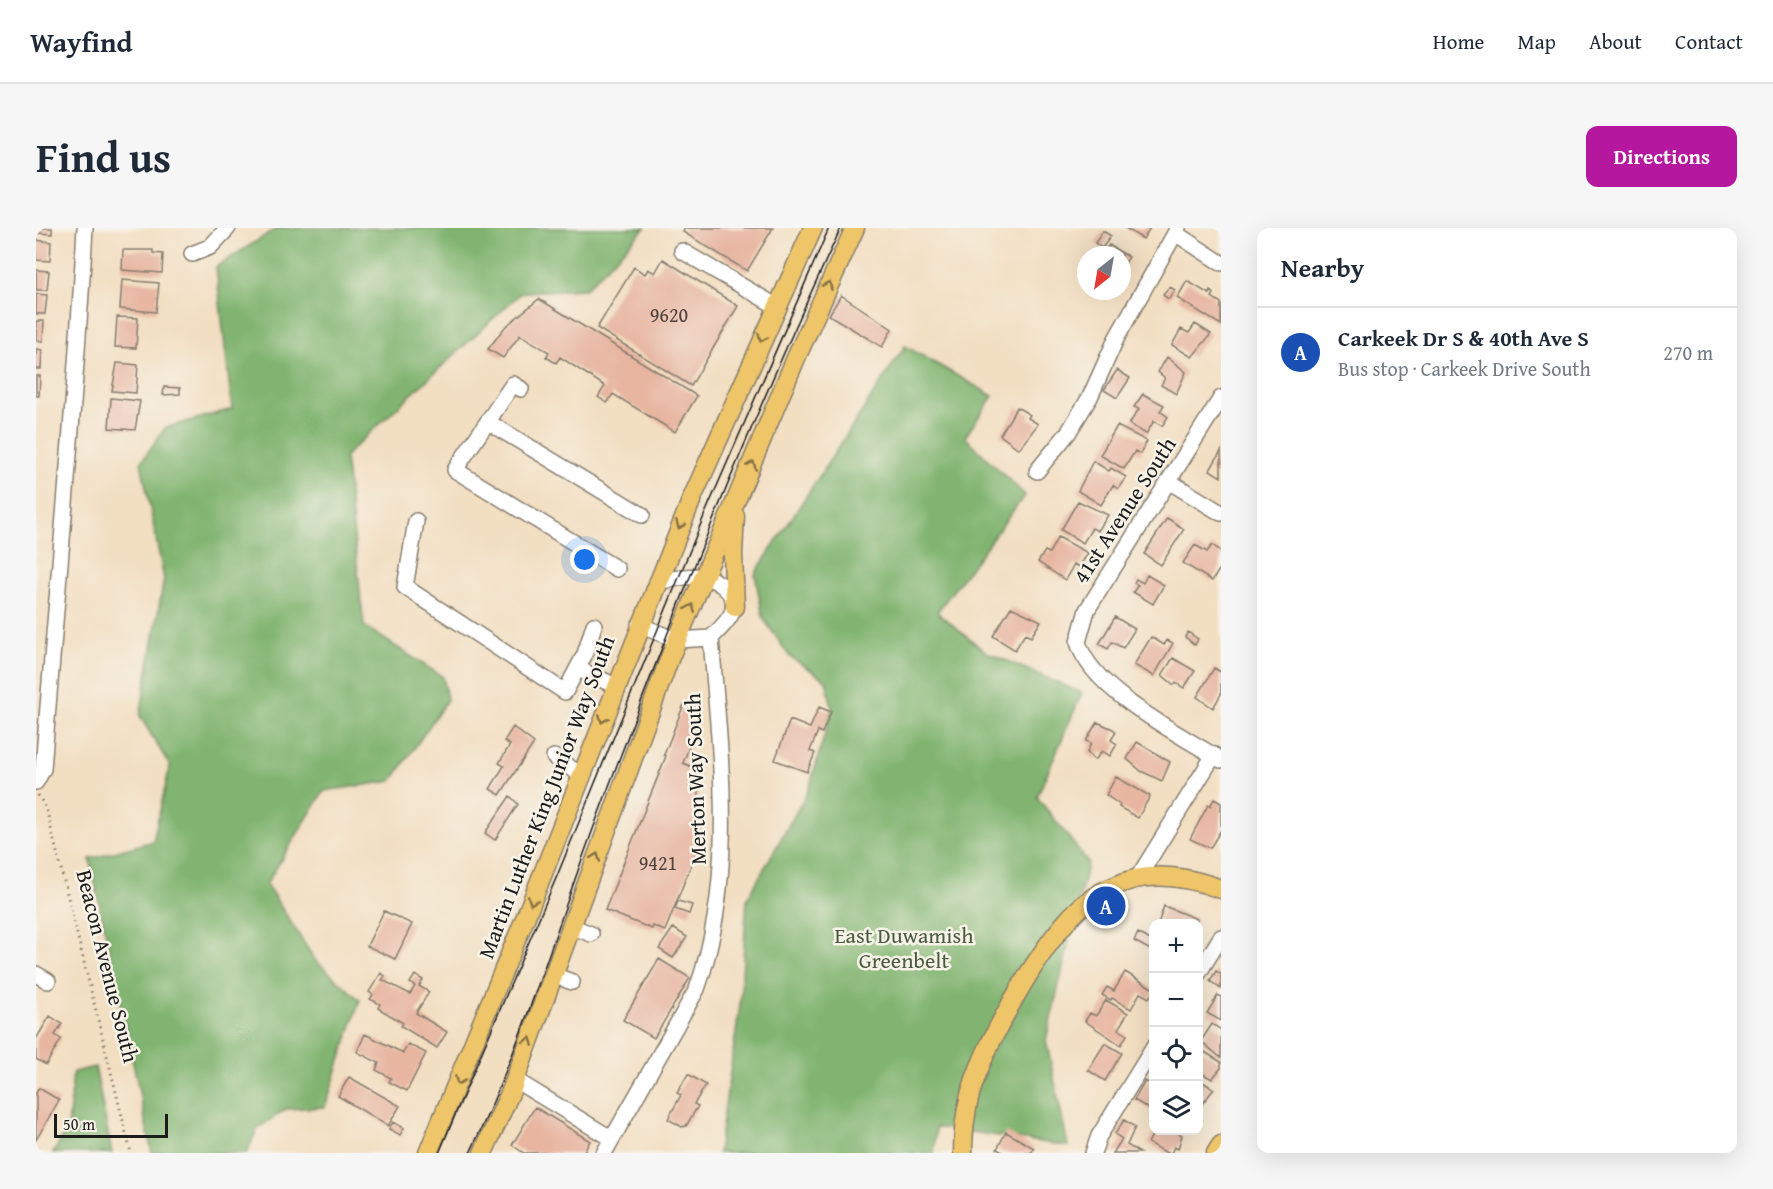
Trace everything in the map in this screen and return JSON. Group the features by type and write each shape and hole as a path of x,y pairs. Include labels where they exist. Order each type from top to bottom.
{"main road":[{"name":"Martin Luther King Junior Way South","path":"428,1153 526,916 639,625 776,306 813,228"},
{"path":"483,1153 515,1080 677,640 796,357 855,228"},
{"path":"735,607 733,554 736,502"},
{"path":"963,1153 965,1119 980,1067 994,1036 1054,938 1083,906 1115,885 1158,876 1181,878 1221,889"},
{"path":"1216,1153 1221,1145"}],"street":[{"path":"36,782 43,769 64,503 73,429 85,228"},
{"path":"192,254 210,247 228,228"},
{"path":"1037,471 1068,433 1090,397 1116,339 1176,231 1221,263"},
{"path":"682,251 776,306"},
{"path":"521,389 513,384 455,470 617,568"},
{"name":"41st Avenue South","path":"1218,758 1109,688 1080,650 1078,634 1087,610 1221,398"},
{"path":"488,422 642,515"},
{"path":"1170,482 1221,513"},
{"path":"416,520 405,587 565,692 578,669 594,625"},
{"path":"639,625 677,640 711,638 731,617 735,607 733,597 727,589 704,577 657,582"},
{"name":"Merton Way South","path":"604,1153 698,989 708,959 721,866 722,799 711,638"},
{"path":"578,669 616,686"},
{"path":"554,758 581,775"},
{"path":"1137,879 1218,758"},
{"path":"571,926 591,934"},
{"path":"1199,973 1221,937"},
{"path":"553,975 572,982"},
{"path":"1093,1153 1099,1136 1149,1055"},
{"path":"515,1080 612,1139"}],"path":[{"name":"Beacon Avenue South","path":"36,792 46,808 131,1153"}],"green space":[{"path":"277,228 645,228 585,289 522,292 345,456 364,626 443,677 447,700 392,781 324,791 266,884 315,960 360,1000 325,1107 286,1109 257,1129 247,1153 152,1153 90,859 153,841 170,766 140,716 164,579 141,462 165,428 232,409 216,267"},
{"name":"East Duwamish Greenbelt","path":"905,346 993,396 965,437 1025,495 937,612 986,652 1082,693 1037,797 1088,862 1046,1040 1068,1146 936,1127 934,1153 718,1153 740,1005 747,899 809,789 832,708 826,680 790,657 763,618 755,574"},
{"path":"95,1067 112,1153 53,1153 68,1128 73,1072"}],"building":[{"path":"36,228 52,228 52,234 36,233"},
{"path":"685,228 773,228 747,271 683,232"},
{"path":"1125,228 1150,228 1143,239"},
{"path":"1103,231 1111,236 1104,246 1095,243"},
{"path":"36,240 51,242 50,261 36,260"},
{"path":"123,250 153,250 153,253 163,254 162,273 122,270"},
{"path":"663,259 738,306 691,386 597,328 634,267 645,274 648,269 655,273"},
{"path":"36,270 49,271 47,290 36,290"},
{"path":"122,280 159,283 156,312 120,309"},
{"path":"1187,281 1209,294 1210,291 1214,294 1212,297 1221,303 1221,325 1177,298"},
{"path":"1170,287 1175,290 1169,299 1163,295"},
{"path":"36,294 47,295 45,314 36,314"},
{"path":"841,295 892,329 882,347 829,315"},
{"path":"539,299 697,396 675,432 613,394 607,403 598,397 605,386 560,357 556,363 546,357 549,352 520,335 503,358 488,349 505,327"},
{"path":"117,317 138,318 136,348 115,347"},
{"path":"36,321 44,321 43,341 36,341"},
{"path":"1195,324 1211,334 1192,357 1172,345 1181,329 1189,333"},
{"path":"36,349 42,350 41,369 36,369"},
{"path":"1167,357 1186,372 1176,394 1161,385 1165,378 1158,372"},
{"path":"117,363 138,365 136,393 112,391"},
{"path":"1117,370 1130,378 1117,398 1104,390"},
{"path":"36,376 40,376 39,396 36,396"},
{"path":"164,387 180,388 180,394 163,395"},
{"path":"1143,394 1164,405 1160,411 1168,417 1162,426 1154,421 1146,434 1129,424 1139,409 1134,407"},
{"path":"111,398 140,401 135,430 109,428"},
{"path":"1017,407 1030,415 1028,418 1038,424 1019,449 1000,435"},
{"path":"1117,426 1147,441 1140,454 1135,451 1124,469 1100,455"},
{"path":"1221,451 1221,477 1210,470"},
{"path":"1093,461 1109,471 1111,468 1126,477 1118,489 1113,485 1101,505 1078,491"},
{"path":"1078,501 1108,515 1098,531 1092,528 1083,543 1061,530"},
{"path":"1167,518 1184,529 1161,565 1144,554"},
{"path":"1058,537 1088,553 1079,567 1074,564 1065,580 1038,562 1045,551 1049,553"},
{"path":"1195,545 1207,552 1212,545 1221,551 1221,567 1212,581 1183,563"},
{"path":"1147,575 1164,585 1153,604 1133,592 1138,585 1134,583 1136,579 1143,583"},
{"path":"1011,607 1041,621 1031,637 1025,634 1015,650 993,636"},
{"path":"1115,617 1135,629 1123,648 1112,642 1108,649 1099,644"},
{"path":"1188,632 1198,639 1195,645 1185,637"},
{"path":"1151,637 1164,645 1167,640 1173,643 1154,676 1134,665"},
{"path":"1173,658 1195,671 1184,688 1176,683 1174,685 1162,675"},
{"path":"1214,668 1221,672 1221,694 1213,708 1197,697"},
{"path":"684,704 695,708 695,732 683,763 697,769 700,842 665,931 653,926 652,929 605,910 666,756 664,755"},
{"path":"819,707 831,712 822,733 818,731 810,751 815,753 807,772 775,760 790,720 810,728"},
{"path":"1097,722 1116,732 1111,740 1117,744 1110,756 1102,751 1096,759 1093,759 1087,752 1091,743 1086,741"},
{"path":"513,727 534,743 500,795 490,789 504,766 499,763 510,745 504,741"},
{"path":"1137,742 1170,762 1162,781 1141,771 1127,759"},
{"path":"1116,777 1150,796 1138,818 1119,807 1120,805 1106,795"},
{"path":"510,796 518,804 495,840 485,833"},
{"path":"1214,799 1221,803 1221,830 1210,848 1190,839 1208,805 1210,806"},
{"path":"678,901 692,905 689,914 675,909"},
{"path":"1164,906 1197,919 1160,919"},
{"path":"384,911 412,924 395,959 367,946"},
{"path":"673,928 687,937 673,958 659,949"},
{"path":"1138,933 1149,939 1149,949 1134,941"},
{"path":"659,959 690,978 654,1038 623,1020"},
{"path":"1216,971 1221,974 1221,989 1210,981"},
{"path":"1125,972 1149,986 1149,998 1140,993 1131,1009 1102,995 1107,987 1114,991"},
{"path":"381,973 385,976 382,980 410,994 415,986 410,983 415,975 423,980 419,986 429,992 416,1013 447,1032 437,1048 401,1026 403,1023 378,1008 380,1004 370,999 373,995 369,992"},
{"path":"1218,995 1221,997 1221,1021 1207,1013"},
{"path":"1106,1000 1128,1013 1118,1029 1127,1035 1121,1045 1085,1021 1090,1013 1096,1016"},
{"path":"50,1016 62,1024 55,1035 61,1039 46,1065 36,1059 36,1039"},
{"path":"1212,1024 1221,1030 1221,1058 1203,1043 1203,1038"},
{"path":"365,1034 403,1053 408,1044 426,1053 407,1091 389,1082 391,1078 376,1070 379,1063 357,1052"},
{"path":"1105,1043 1122,1053 1105,1081 1088,1070"},
{"path":"1203,1051 1221,1062 1221,1068 1212,1079 1203,1074"},
{"path":"688,1074 706,1085 694,1104 698,1106 686,1126 682,1127 668,1119 681,1095 677,1093"},
{"path":"349,1077 400,1106 388,1126 338,1096"},
{"path":"1145,1081 1149,1083 1149,1109 1134,1100"},
{"path":"1203,1082 1214,1089 1203,1103"},
{"path":"39,1088 59,1100 36,1140 36,1093"},
{"path":"535,1107 590,1141 583,1153 524,1153 512,1145"},
{"path":"1124,1120 1135,1127 1127,1145 1140,1153 1113,1153 1122,1139 1115,1134"},
{"path":"393,1122 404,1128 400,1135 389,1129"},
{"path":"1006,1132 1034,1148 1031,1153 1004,1153 997,1149"},
{"path":"1152,1135 1182,1135 1178,1149 1174,1147 1171,1153 1148,1143"}],"tram line":[{"path":"439,1153 557,876 704,516 829,228"},
{"path":"470,1153 505,1072 596,821 682,597 743,448 841,228"}],"place":[{"name":"Carkeek Dr S & 40th Ave S","path":"1106,906"}]}
